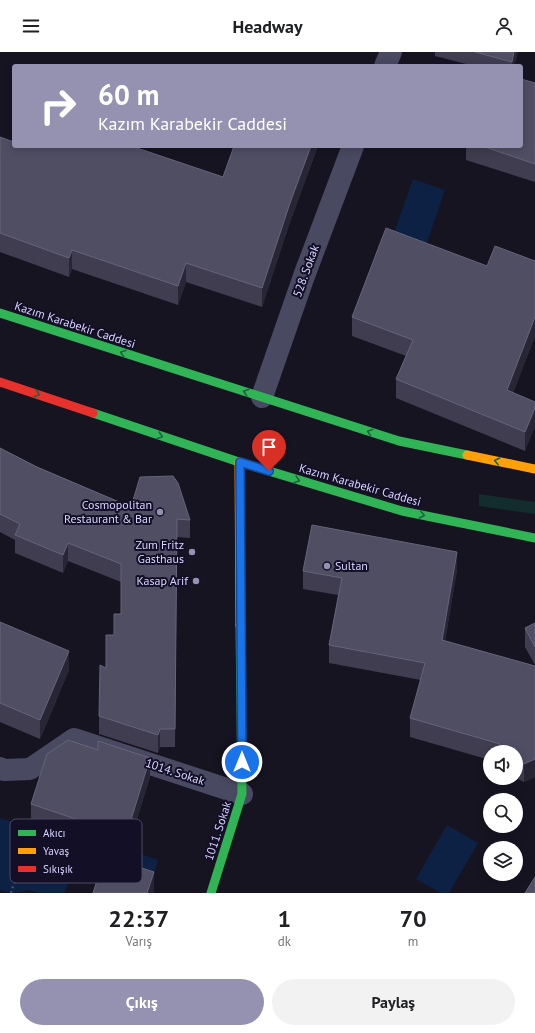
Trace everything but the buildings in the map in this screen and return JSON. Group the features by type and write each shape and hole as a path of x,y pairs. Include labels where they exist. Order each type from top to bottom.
{"main road":[{"name":"Kazım Karabekir Caddesi","path":"0,313 399,441 535,469"},
{"name":"Kazım Karabekir Caddesi","path":"0,382 240,462 402,511 535,538"},
{"name":"1011. Sokak","path":"211,893 242,794 240,462"}],"street":[{"path":"386,64 391,52"},
{"name":"528. Sokak","path":"262,397 304,276 352,148"},
{"name":"1014. Sokak","path":"0,768 4,770 30,769 74,738 242,794"}],"path":[{"path":"11,893 14,883"}],"green space":[{"path":"479,494 535,502 535,514 479,506"}],"water":[{"path":"413,179 445,190 426,245 394,233"},
{"path":"0,818 10,821 10,883 68,883 65,893 39,893 29,890 11,892 0,890"},
{"path":"447,825 478,843 449,893 441,893 416,879"},
{"path":"142,854 158,860 150,887 138,883 142,883"}],"traffic: fast":[{"path":"0,313 399,441 467,455"},
{"path":"93,413 239,462 402,511 535,538"},
{"path":"211,893 242,794 240,625"}],"traffic: slow":[{"path":"467,455 535,469"},
{"path":"239,462 240,625"}],"traffic: jam":[{"path":"0,382 93,413"}],"place":[{"name":"Cosmopolitan Restaurant & Bar","path":"160,512"},
{"name":"Zum Fritz Gasthaus","path":"192,552"},
{"name":"Sultan","path":"327,566"},
{"name":"Kasap Arif","path":"196,581"}],"route":[{"path":"242,762 240,462 269,471"}]}
